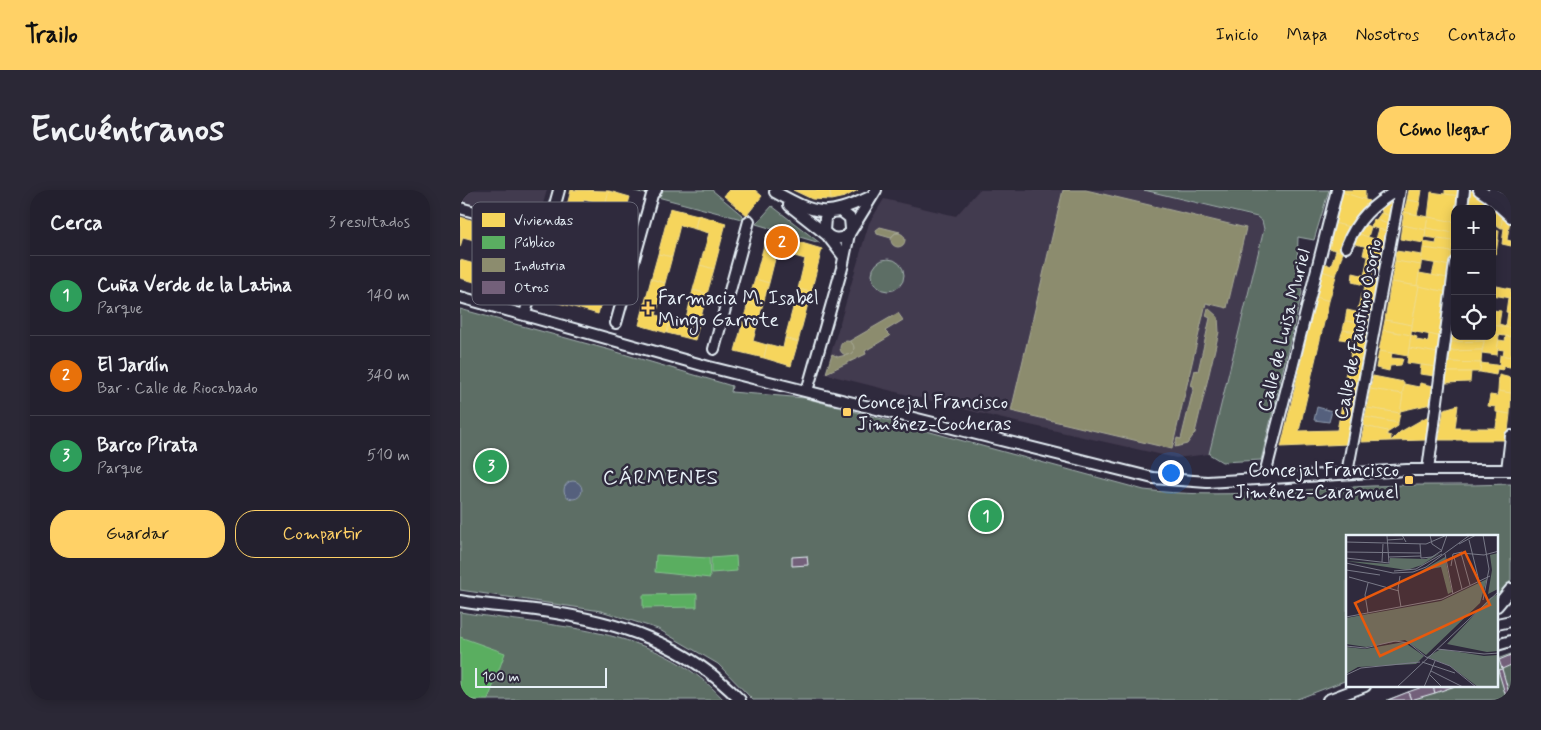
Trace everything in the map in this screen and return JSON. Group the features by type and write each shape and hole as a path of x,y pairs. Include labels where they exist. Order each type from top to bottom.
{"street":[{"path":"638,245 652,195 656,190"},
{"name":"Calle de Luisa Muriel","path":"1264,478 1337,190"},
{"path":"1346,247 1354,227 1378,202 1399,190"},
{"name":"Calle de Faustino Osorio","path":"1347,474 1399,190"},
{"path":"1462,205 1464,190"},
{"path":"1479,190 1511,217"},
{"path":"1490,190 1511,206"},
{"path":"774,191 807,210 841,211 850,218 850,232 843,262 807,391"},
{"path":"774,191 786,203 827,235 836,239 850,232 873,194"},
{"path":"843,262 827,235 823,222 828,214 873,194"},
{"path":"714,349 750,221"},
{"path":"1428,470 1451,294"},
{"path":"491,305 709,367 1153,478 1207,482 1428,470 1509,470 1511,436"},
{"path":"525,314 527,305"},
{"path":"616,323 621,305"},
{"path":"1498,605 1511,590"},
{"path":"460,601 544,611 632,630 654,639 687,658 715,677 740,700"},
{"path":"1498,624 1511,622"},
{"path":"1328,700 1361,688"}],"shaded area":[{"path":"460,190 547,190 544,202 472,203 460,200"},
{"path":"979,190 1144,190 1260,219 1264,229 1209,454 1176,458 1003,419 825,374 869,223 884,199 956,216"}],"green space":[{"path":"631,190 712,190 749,221"},
{"path":"1144,190 1329,190 1314,240 1298,237 1297,270 1302,292 1261,460 1222,462 1209,454 1264,229 1262,221 1257,217"},
{"path":"772,206 820,243 756,224"},
{"path":"888,259 900,263 904,275 900,287 888,291 876,287 872,275 876,263"},
{"path":"460,309 732,386 731,392 805,398 1144,490 1172,493 1229,494 1371,486 1511,484 1511,580 1498,597 1498,535 1346,535 1346,680 1295,700 753,700 718,664 658,629 601,611 460,590"},
{"path":"460,612 601,633 635,643 667,656 697,675 724,700 460,700"},
{"path":"1511,654 1511,700 1387,700 1420,688 1498,688 1498,659"}],"water":[{"path":"1317,407 1332,411 1329,422 1314,420"},
{"path":"573,481 579,484 582,490 579,496 573,499 567,496 564,490 567,484"}],"building: Viviendas":[{"path":"571,190 609,191 606,202 594,202 584,199 583,202 568,202"},
{"path":"729,190 755,190 762,196 747,215 724,196"},
{"path":"793,190 830,190 831,200 812,199"},
{"path":"830,190 858,190 845,197 831,200"},
{"path":"1343,190 1365,190 1365,200 1342,192"},
{"path":"1409,190 1422,190 1420,202 1407,200"},
{"path":"1445,190 1459,190 1459,196 1445,194"},
{"path":"1473,190 1487,201 1487,205 1469,204 1471,191"},
{"path":"609,191 630,197 629,202 606,202"},
{"path":"1342,192 1369,201 1349,227 1334,223"},
{"path":"1431,192 1459,196 1458,205 1451,205 1451,221 1428,217"},
{"path":"1395,195 1393,217 1382,213 1381,207"},
{"path":"1407,200 1420,202 1417,215 1404,212"},
{"path":"670,208 698,215 695,229 680,225 672,257 658,254"},
{"path":"1496,208 1503,214 1501,228 1496,225"},
{"path":"1404,212 1428,217 1426,230 1402,225"},
{"path":"1381,213 1393,217 1391,225 1376,220"},
{"path":"1503,214 1510,220 1507,240 1511,241 1511,246 1502,244 1504,228 1501,228"},
{"path":"698,215 726,223 714,269 700,265 709,233 695,229"},
{"path":"460,217 472,220 472,240 463,237 460,247"},
{"path":"1428,217 1451,221 1451,232 1426,228"},
{"path":"1373,219 1391,225 1389,232 1371,227"},
{"path":"1334,223 1349,227 1343,252 1328,248"},
{"path":"1363,224 1371,227 1368,237 1356,233"},
{"path":"1402,225 1426,230 1424,243 1400,239"},
{"path":"1426,228 1451,232 1451,241 1425,237"},
{"path":"1379,229 1389,232 1386,242 1376,239"},
{"path":"1496,231 1499,231 1498,240 1496,240"},
{"path":"1356,233 1387,243 1385,251 1351,243"},
{"path":"767,234 795,241 791,255 777,251 769,283 755,279"},
{"path":"1437,239 1451,241 1451,252 1423,248 1424,242 1436,244"},
{"path":"795,241 822,249 811,292 798,289 805,259 791,255"},
{"path":"1365,246 1385,251 1383,261 1363,255"},
{"path":"1423,248 1451,252 1450,266 1421,261"},
{"path":"1336,250 1343,252 1336,276 1322,271 1324,263 1331,266"},
{"path":"1396,251 1422,255 1421,265 1395,261"},
{"path":"658,254 672,257 665,283 651,279"},
{"path":"1368,257 1383,261 1379,279 1364,276"},
{"path":"460,260 472,263 472,281 460,278"},
{"path":"1395,261 1421,265 1417,286 1391,282"},
{"path":"1435,263 1450,266 1448,278 1432,276"},
{"path":"700,265 714,269 707,294 693,290"},
{"path":"1322,271 1336,276 1329,301 1316,297"},
{"path":"1353,273 1379,279 1377,288 1352,282"},
{"path":"1419,273 1448,278 1446,292 1417,286"},
{"path":"651,279 665,283 656,315 670,319 667,333 639,325"},
{"path":"755,279 769,283 762,307 748,303"},
{"path":"1391,282 1419,286 1412,325 1385,320"},
{"path":"1365,285 1377,288 1376,297 1363,295"},
{"path":"1419,286 1446,292 1441,337 1411,331"},
{"path":"1496,286 1511,289 1511,298 1496,296"},
{"path":"798,289 811,292 798,342 785,338"},
{"path":"693,290 707,294 695,340 667,333 670,319 685,323"},
{"path":"1361,294 1376,297 1373,316 1357,314"},
{"path":"1316,297 1329,301 1299,431 1337,430 1342,405 1356,408 1348,444 1281,447"},
{"path":"1508,298 1511,298 1511,313 1506,312"},
{"path":"748,303 762,307 753,341 767,345 764,358 735,351"},
{"path":"570,305 601,305 598,314"},
{"path":"1347,310 1373,316 1371,324 1345,321"},
{"path":"1496,310 1501,311 1499,324 1506,326 1508,312 1511,313 1511,328 1496,326"},
{"path":"1385,320 1412,325 1411,335 1383,330"},
{"path":"1345,321 1371,324 1370,334 1343,330"},
{"path":"1496,326 1511,328 1511,337 1496,335"},
{"path":"1343,330 1370,334 1368,343 1340,339"},
{"path":"1383,330 1411,335 1408,356 1379,351"},
{"path":"1429,334 1441,337 1438,353 1409,348 1411,335 1417,337 1416,340 1428,342"},
{"path":"1496,335 1499,335 1497,355 1482,353 1484,340 1496,340"},
{"path":"1506,336 1511,337 1511,357 1503,356 1504,350 1497,349 1499,340 1505,341"},
{"path":"785,338 798,342 791,366 764,358 767,344 783,348"},
{"path":"1451,340 1484,340 1484,341 1451,342"},
{"path":"1356,341 1368,343 1367,352 1349,349 1350,344 1355,345"},
{"path":"1484,341 1482,350 1450,351 1451,342"},
{"path":"1409,348 1438,353 1437,367 1407,363"},
{"path":"1351,349 1367,352 1365,361 1350,358"},
{"path":"1482,350 1481,363 1449,362 1450,351"},
{"path":"1379,351 1392,353 1391,358 1403,359 1401,365 1390,366 1389,371 1376,368"},
{"path":"1500,355 1511,357 1511,367 1499,366"},
{"path":"1350,358 1365,361 1361,380 1345,376"},
{"path":"1449,362 1481,363 1480,372 1447,372"},
{"path":"1481,363 1503,366 1503,370 1497,369 1496,375 1480,372"},
{"path":"1421,365 1437,367 1435,376 1420,374"},
{"path":"1447,372 1471,372 1470,382 1445,383"},
{"path":"1499,375 1511,378 1511,393 1498,391"},
{"path":"1345,376 1361,380 1356,408 1340,405"},
{"path":"1373,376 1404,382 1403,394 1370,389"},
{"path":"1420,383 1434,386 1431,404 1400,411 1404,384 1419,387"},
{"path":"1370,389 1403,394 1400,413 1367,408"},
{"path":"1498,391 1511,393 1510,414 1496,412 1496,407 1488,406 1490,395 1497,396"},
{"path":"1458,405 1455,428 1496,428 1498,412 1510,414 1507,440 1439,440 1444,409"},
{"path":"1367,408 1400,413 1398,423 1365,417"},
{"path":"1430,415 1426,440 1391,441 1400,432"},
{"path":"1365,417 1398,423 1398,426 1387,433 1387,431 1364,426"},
{"path":"1364,426 1387,431 1387,435 1391,436 1391,441 1361,442"}],"building: Público":[{"path":"656,555 709,558 710,578 655,572"},
{"path":"736,556 737,571 711,573 711,558"},
{"path":"697,594 697,607 643,608 643,595"},
{"path":"460,637 505,653 488,700 460,700"}],"building: Industria":[{"path":"1063,190 1086,190 1246,228 1227,308 1206,303 1172,449 1011,411"},
{"path":"880,227 900,232 895,233 891,238 877,234 876,230"},
{"path":"895,233 901,233 905,240 901,247 895,247 891,243 891,237"},
{"path":"1208,308 1218,317 1219,332 1195,433 1187,444 1175,447 1177,438 1181,439 1194,386 1191,386 1195,370 1198,371 1210,318 1206,316"},
{"path":"898,313 903,320 885,331 890,336 865,351 866,354 826,373 832,354 838,357 850,354 853,346 848,342"},
{"path":"847,341 852,343 854,348 852,353 847,355 842,353 840,348 842,343"}],"building: Otros":[{"path":"807,556 808,565 792,566 792,557"},
{"path":"1511,655 1511,665 1502,669 1499,660"},
{"path":"1502,669 1511,700 1507,700 1498,670"},
{"path":"1419,688 1434,688 1435,693 1411,700 1408,692"},
{"path":"1434,688 1449,688 1435,693"},
{"path":"1408,692 1411,700 1388,700"}],"place":[{"name":"El Jardín","path":"782,242"},
{"name":"Farmacia M. Isabel Mingo Garrote","path":"648,308"},
{"name":"Concejal Francisco Jiménez-Cocheras","path":"847,412"},
{"name":"Barco Pirata","path":"491,466"},
{"name":"Concejal Francisco Jiménez-Caramuel","path":"1409,480"},
{"name":"Cuña Verde de la Latina","path":"986,516"}],"district":[{"name":"CÁRMENES","path":"661,477"}]}
